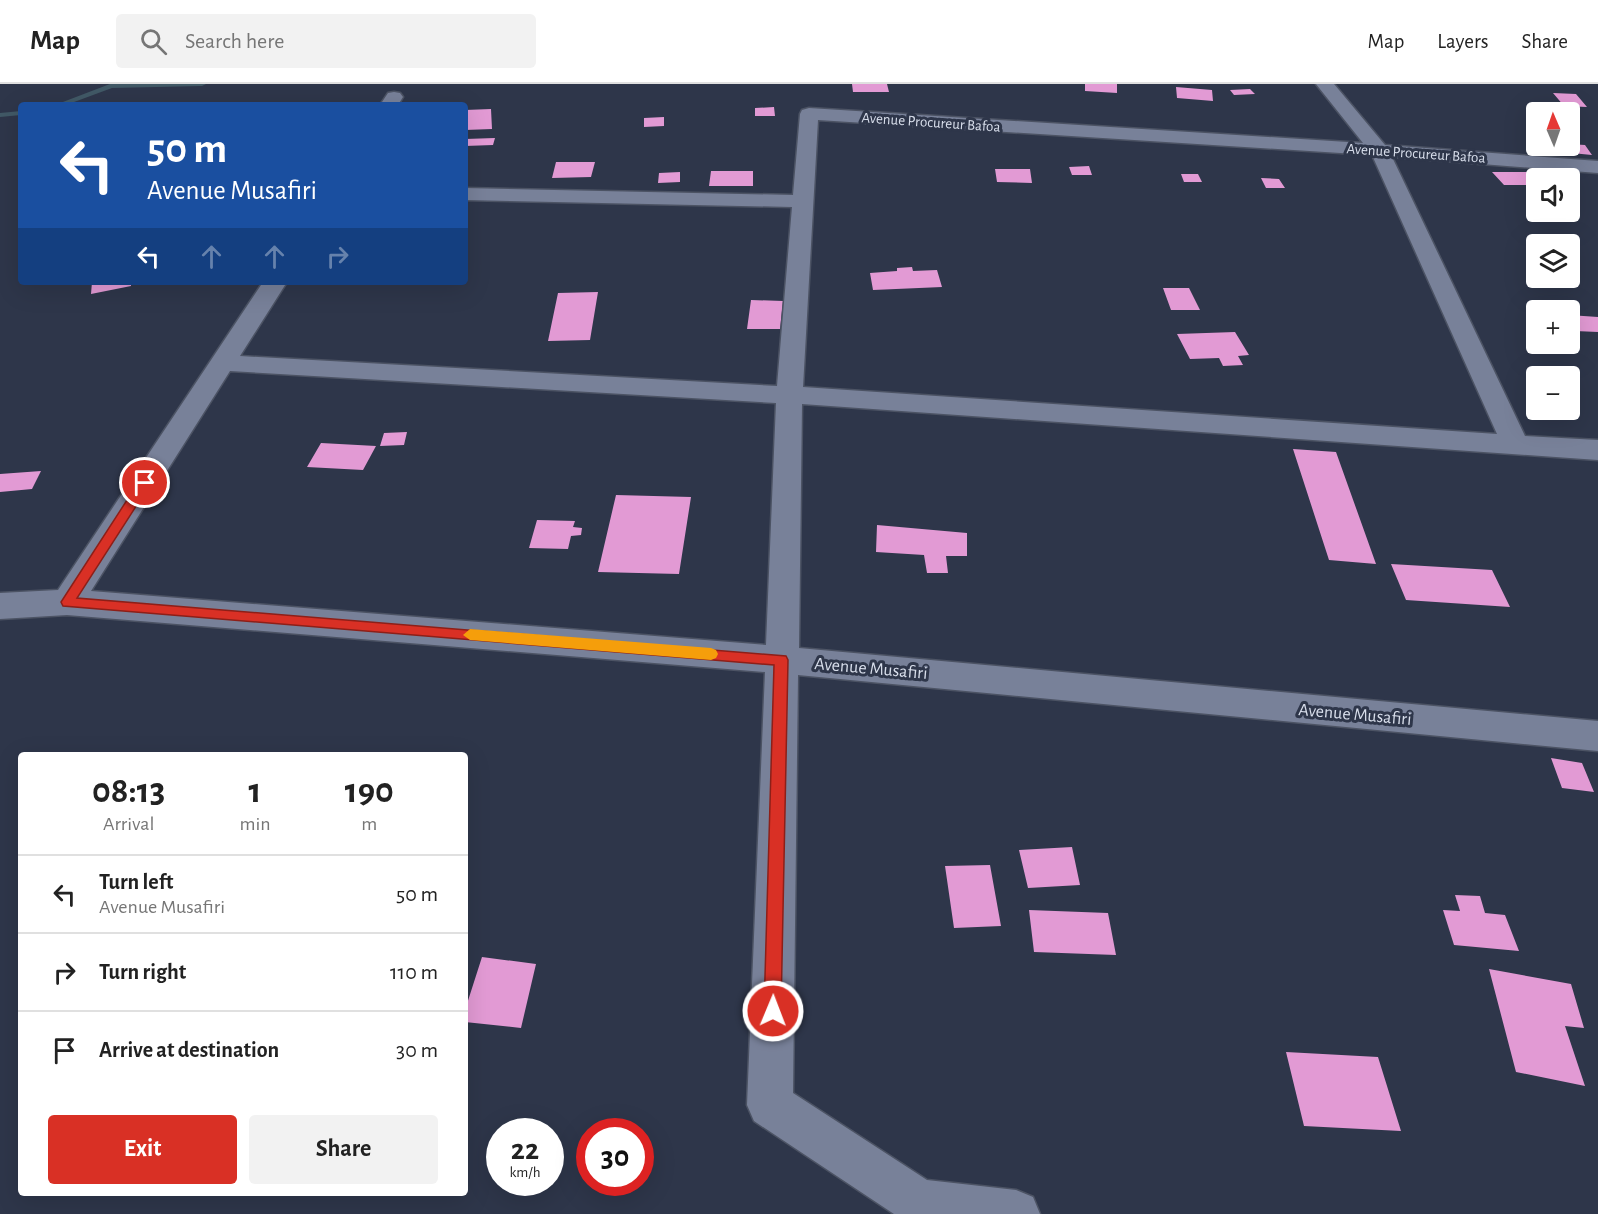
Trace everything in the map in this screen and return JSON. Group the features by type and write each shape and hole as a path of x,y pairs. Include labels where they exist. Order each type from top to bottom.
{"street":[{"path":"1325,84 1378,150 1516,445"},
{"name":"Avenue Procureur Bafoa","path":"919,1208 770,1105 789,395 801,201 809,114 1378,150 1598,167"},
{"path":"468,194 801,201"},
{"path":"67,602 273,285"},
{"path":"222,363 789,395 1598,450"},
{"name":"Avenue Musafiri","path":"0,606 67,602 781,660 1598,736"},
{"path":"919,1208 1016,1214"}],"building":[{"path":"852,84 887,84 889,92 853,92"},
{"path":"1085,84 1117,84 1117,93 1085,91"},
{"path":"1176,87 1212,90 1213,101 1177,98"},
{"path":"1250,89 1255,94 1234,95 1230,90"},
{"path":"1553,93 1576,94 1587,107 1580,107 1580,102 1561,102"},
{"path":"774,107 775,116 755,116 755,108"},
{"path":"491,109 492,129 468,130 468,110"},
{"path":"664,117 664,126 644,127 644,118"},
{"path":"495,138 493,145 468,146 468,139"},
{"path":"1580,145 1585,145 1592,155 1580,154"},
{"path":"556,162 595,162 591,177 552,178"},
{"path":"1089,166 1092,175 1072,175 1069,167"},
{"path":"995,169 1030,169 1032,183 997,182"},
{"path":"711,171 753,171 753,186 709,186"},
{"path":"680,172 680,182 658,183 659,173"},
{"path":"1492,172 1526,172 1526,185 1504,185"},
{"path":"1181,174 1198,174 1202,182 1184,182"},
{"path":"1261,178 1279,179 1285,188 1266,188"},
{"path":"912,267 913,271 937,270 942,287 873,290 870,273 897,271 897,268"},
{"path":"92,285 131,285 131,286 91,294"},
{"path":"1163,288 1189,288 1200,310 1171,310"},
{"path":"598,292 590,340 548,341 558,293"},
{"path":"751,300 783,301 780,329 747,329"},
{"path":"1580,316 1598,317 1598,332 1580,331"},
{"path":"1235,332 1249,355 1238,356 1243,365 1223,366 1219,358 1190,359 1177,334"},
{"path":"407,432 404,445 380,446 384,433"},
{"path":"321,443 376,446 363,470 307,467"},
{"path":"1293,449 1336,452 1376,564 1329,560"},
{"path":"41,471 32,489 0,492 0,474"},
{"path":"616,495 691,497 679,574 598,572"},
{"path":"537,520 575,521 573,527 582,528 581,535 571,536 568,549 529,548"},
{"path":"877,525 967,533 967,556 946,556 948,573 927,573 924,555 876,552"},
{"path":"1391,564 1492,570 1510,607 1406,600"},
{"path":"1551,758 1582,763 1594,792 1562,788"},
{"path":"1072,847 1080,885 1028,888 1019,850"},
{"path":"990,865 1001,926 954,928 945,866"},
{"path":"1455,895 1480,896 1485,913 1505,915 1519,951 1454,945 1443,910 1460,911"},
{"path":"1029,910 1108,913 1116,955 1034,952"},
{"path":"482,957 536,964 521,1028 468,1022 468,1001"},
{"path":"1489,969 1571,984 1584,1028 1565,1026 1585,1086 1516,1072"},
{"path":"1286,1052 1378,1057 1401,1131 1304,1126"}],"waterway":[{"path":"67,102 111,86 202,84"},
{"path":"0,115 18,113"}],"slow traffic":[{"path":"470,635 711,654"}],"route":[{"path":"145,483 67,602 781,660 773,1011"}]}
